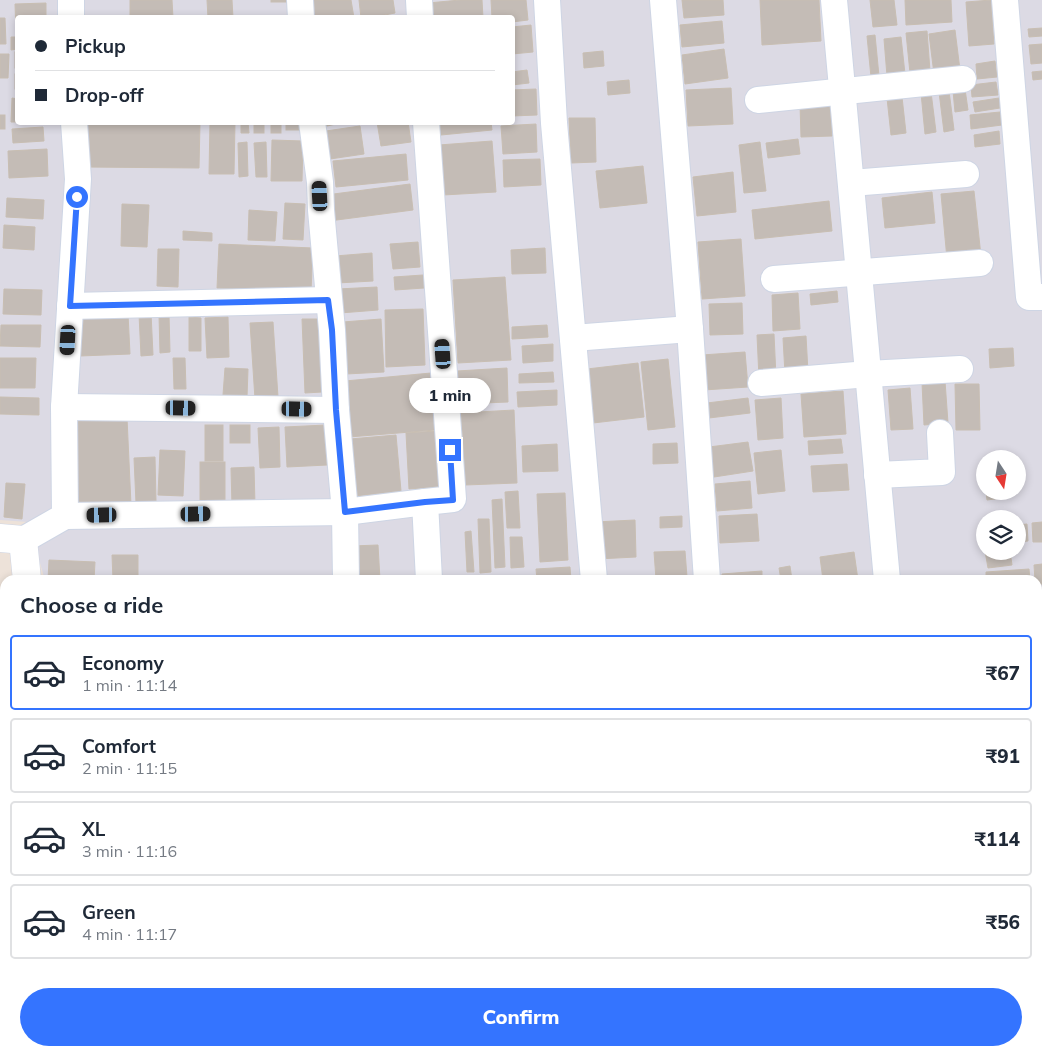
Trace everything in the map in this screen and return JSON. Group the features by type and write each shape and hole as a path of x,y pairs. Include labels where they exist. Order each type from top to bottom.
{"street":[{"path":"71,0 71,15"},
{"path":"300,0 301,15"},
{"path":"418,0 420,15"},
{"path":"547,0 554,123 594,575"},
{"path":"663,0 690,329 707,575"},
{"path":"834,0 887,575"},
{"path":"1005,0 1029,297 1042,297"},
{"path":"758,100 963,79"},
{"path":"65,516 64,407 78,179 74,125"},
{"path":"312,125 320,182 328,300 332,330 336,410 345,512 346,575"},
{"path":"25,575 12,539 65,516 345,512 453,500 426,125"},
{"path":"851,183 966,174"},
{"path":"774,280 980,263"},
{"path":"70,306 328,300"},
{"path":"573,338 690,329"},
{"path":"761,383 960,369"},
{"path":"64,407 336,410"},
{"path":"877,474 942,472 940,433"},
{"path":"425,502 429,575"}],"shaded area":[{"path":"0,0 1042,0 1042,575 44,575 28,522 0,520"}],"building":[{"path":"130,0 172,0 173,15 130,15"},
{"path":"207,0 232,0 233,15 208,15"},
{"path":"271,0 287,0 287,2 271,2"},
{"path":"312,0 351,0 354,15 314,15"},
{"path":"359,0 393,0 395,13 361,15"},
{"path":"482,0 483,15 430,15 428,3"},
{"path":"491,0 526,0 528,20 515,22 515,15 492,15"},
{"path":"682,0 723,0 724,15 684,18"},
{"path":"760,0 819,0 821,41 762,45"},
{"path":"870,0 894,0 897,25 873,27"},
{"path":"905,0 951,0 952,22 906,25"},
{"path":"991,0 994,44 969,46 966,2"},
{"path":"46,3 46,15 15,15 15,4"},
{"path":"0,18 5,18 6,44 0,44"},
{"path":"722,21 724,43 682,47 680,25"},
{"path":"531,25 533,52 515,54 515,27"},
{"path":"1042,28 1042,36 1029,37 1028,29"},
{"path":"955,30 960,70 934,74 929,34"},
{"path":"927,31 930,71 910,73 906,33"},
{"path":"875,35 879,76 871,77 867,36"},
{"path":"11,37 15,37 15,49 11,50"},
{"path":"901,37 905,74 887,76 884,39"},
{"path":"1042,44 1042,63 1031,64 1029,45"},
{"path":"724,49 728,78 685,84 682,55"},
{"path":"603,51 604,66 584,68 583,53"},
{"path":"0,54 9,54 8,78 0,78"},
{"path":"995,61 997,77 977,79 976,64"},
{"path":"527,70 529,83 515,85 515,72"},
{"path":"1042,71 1042,79 1033,80 1032,72"},
{"path":"629,80 630,93 608,95 607,82"},
{"path":"996,82 998,95 972,97 971,85"},
{"path":"731,88 733,124 688,126 686,90"},
{"path":"536,89 537,115 515,116 515,90"},
{"path":"965,89 968,110 955,112 953,91"},
{"path":"949,91 954,130 944,132 939,92"},
{"path":"931,92 936,132 925,134 921,93"},
{"path":"902,97 906,133 891,135 887,98"},
{"path":"12,98 15,98 15,122 11,122"},
{"path":"999,98 1000,108 975,112 973,102"},
{"path":"830,103 832,136 801,137 800,104"},
{"path":"1000,112 1002,125 971,129 970,115"},
{"path":"0,115 5,115 5,129 0,129"},
{"path":"569,118 595,118 596,162 571,163"},
{"path":"536,124 537,152 503,154 501,126"},
{"path":"87,125 200,125 199,168 86,167"},
{"path":"210,125 235,125 234,174 209,174"},
{"path":"241,125 248,125 249,133 241,133"},
{"path":"254,125 264,125 264,133 254,133"},
{"path":"271,125 281,125 281,133 271,133"},
{"path":"286,125 299,125 299,130 286,130"},
{"path":"378,125 408,125 411,142 381,146"},
{"path":"440,125 491,125 492,130 441,135"},
{"path":"360,126 364,154 330,159 326,131"},
{"path":"43,127 44,141 13,143 12,129"},
{"path":"999,131 1000,144 975,147 974,135"},
{"path":"798,139 800,154 768,158 766,143"},
{"path":"272,140 303,141 302,181 271,181"},
{"path":"492,141 496,192 443,195 439,145"},
{"path":"247,142 248,176 239,177 238,143"},
{"path":"266,142 267,177 256,177 254,143"},
{"path":"760,142 766,191 744,193 739,145"},
{"path":"47,149 48,176 9,178 8,151"},
{"path":"406,154 408,180 336,187 333,161"},
{"path":"540,159 541,185 504,187 503,160"},
{"path":"643,166 647,203 600,208 596,171"},
{"path":"733,172 736,212 697,216 693,177"},
{"path":"410,184 413,210 329,221 326,195"},
{"path":"974,191 981,256 947,259 941,194"},
{"path":"932,192 935,223 885,228 882,198"},
{"path":"7,198 44,200 43,219 6,217"},
{"path":"829,201 832,231 755,239 752,210"},
{"path":"285,203 305,204 303,240 283,239"},
{"path":"122,204 149,205 147,247 121,246"},
{"path":"249,210 277,212 275,241 248,240"},
{"path":"4,225 35,227 34,250 3,248"},
{"path":"183,231 212,233 212,241 183,240"},
{"path":"741,239 745,296 702,299 698,242"},
{"path":"418,242 420,267 393,269 390,244"},
{"path":"219,244 313,248 311,291 217,288"},
{"path":"545,248 546,273 512,274 511,250"},
{"path":"158,249 179,249 178,287 157,286"},
{"path":"372,253 373,281 337,283 335,256"},
{"path":"423,275 424,288 395,290 394,277"},
{"path":"505,277 511,360 458,363 453,280"},
{"path":"377,287 378,310 340,313 338,289"},
{"path":"4,289 42,290 41,315 3,314"},
{"path":"837,291 838,302 811,305 810,294"},
{"path":"798,293 800,329 773,331 772,295"},
{"path":"742,303 743,334 710,335 709,304"},
{"path":"423,309 425,365 386,367 385,310"},
{"path":"151,313 153,355 141,356 139,314"},
{"path":"128,314 130,354 80,356 78,316"},
{"path":"159,315 169,315 170,352 160,353"},
{"path":"189,317 201,318 201,351 189,351"},
{"path":"228,317 229,357 207,358 205,318"},
{"path":"302,319 319,319 322,392 305,393"},
{"path":"381,319 384,372 346,374 343,322"},
{"path":"273,322 278,397 255,399 250,323"},
{"path":"1,325 41,325 40,347 0,346"},
{"path":"547,325 548,337 512,339 512,327"},
{"path":"774,334 776,377 759,378 757,335"},
{"path":"806,336 808,372 785,374 783,338"},
{"path":"553,344 553,361 523,363 522,346"},
{"path":"1013,348 1014,366 990,368 989,349"},
{"path":"745,352 748,387 704,390 702,355"},
{"path":"0,358 36,358 35,388 0,388"},
{"path":"173,358 185,358 186,389 174,389"},
{"path":"668,359 675,427 648,430 641,362"},
{"path":"638,363 644,417 593,423 587,369"},
{"path":"225,368 248,369 247,397 223,395"},
{"path":"507,368 508,402 458,404 457,371"},
{"path":"553,372 554,382 519,383 519,374"},
{"path":"431,373 435,430 349,437 345,381"},
{"path":"945,381 948,423 924,425 922,383"},
{"path":"955,384 979,384 980,430 956,430"},
{"path":"910,388 913,429 891,430 888,390"},
{"path":"557,390 557,405 518,407 517,392"},
{"path":"843,391 846,434 804,437 801,394"},
{"path":"0,397 39,398 39,415 0,414"},
{"path":"748,398 750,413 709,418 707,403"},
{"path":"781,398 783,438 758,440 755,400"},
{"path":"514,410 517,483 465,485 461,413"},
{"path":"127,418 131,505 77,507 73,421"},
{"path":"205,425 223,425 223,461 205,461"},
{"path":"230,425 250,425 250,443 230,443"},
{"path":"326,425 327,465 287,467 285,427"},
{"path":"279,427 280,467 260,468 258,428"},
{"path":"436,431 440,487 409,489 406,433"},
{"path":"396,435 401,491 356,496 350,439"},
{"path":"841,439 843,453 809,455 808,441"},
{"path":"748,442 753,471 714,477 709,447"},
{"path":"677,443 678,463 653,464 653,444"},
{"path":"557,444 558,471 523,472 522,446"},
{"path":"160,450 185,451 183,496 158,495"},
{"path":"781,450 785,491 758,494 754,453"},
{"path":"155,457 156,502 136,503 134,458"},
{"path":"200,462 225,462 225,507 200,507"},
{"path":"847,464 849,490 813,492 811,466"},
{"path":"254,467 255,505 232,506 231,468"},
{"path":"750,481 752,508 717,511 715,484"},
{"path":"6,483 25,484 22,519 4,517"},
{"path":"518,491 520,528 507,528 505,492"},
{"path":"565,493 568,560 540,562 537,494"},
{"path":"502,499 505,567 495,568 492,500"},
{"path":"757,514 759,541 720,543 719,516"},
{"path":"682,516 682,527 660,528 660,517"},
{"path":"478,519 489,519 491,572 480,573"},
{"path":"635,520 636,557 597,559 595,522"},
{"path":"1042,522 1042,542 1033,542 1032,523"},
{"path":"1026,524 1028,541 1026,541"},
{"path":"471,531 474,572 467,572 465,532"},
{"path":"510,537 522,537 524,567 511,568"},
{"path":"378,545 380,575 354,575 352,546"},
{"path":"685,551 687,575 656,575 654,552"},
{"path":"854,552 857,575 822,575 820,557"},
{"path":"112,555 138,555 138,575 113,575"},
{"path":"49,560 95,562 94,575 48,575"},
{"path":"987,560 1011,560 1012,565 988,568"},
{"path":"1042,564 1042,575 1035,575 1034,565"},
{"path":"790,566 791,575 780,575 779,568"},
{"path":"570,567 571,575 537,575 536,569"},
{"path":"1029,569 1030,575 986,575 986,572"},
{"path":"762,571 762,575 722,574"}],"route":[{"path":"77,197 70,306 328,300 332,330 336,410 345,512 453,500 450,450"}]}
